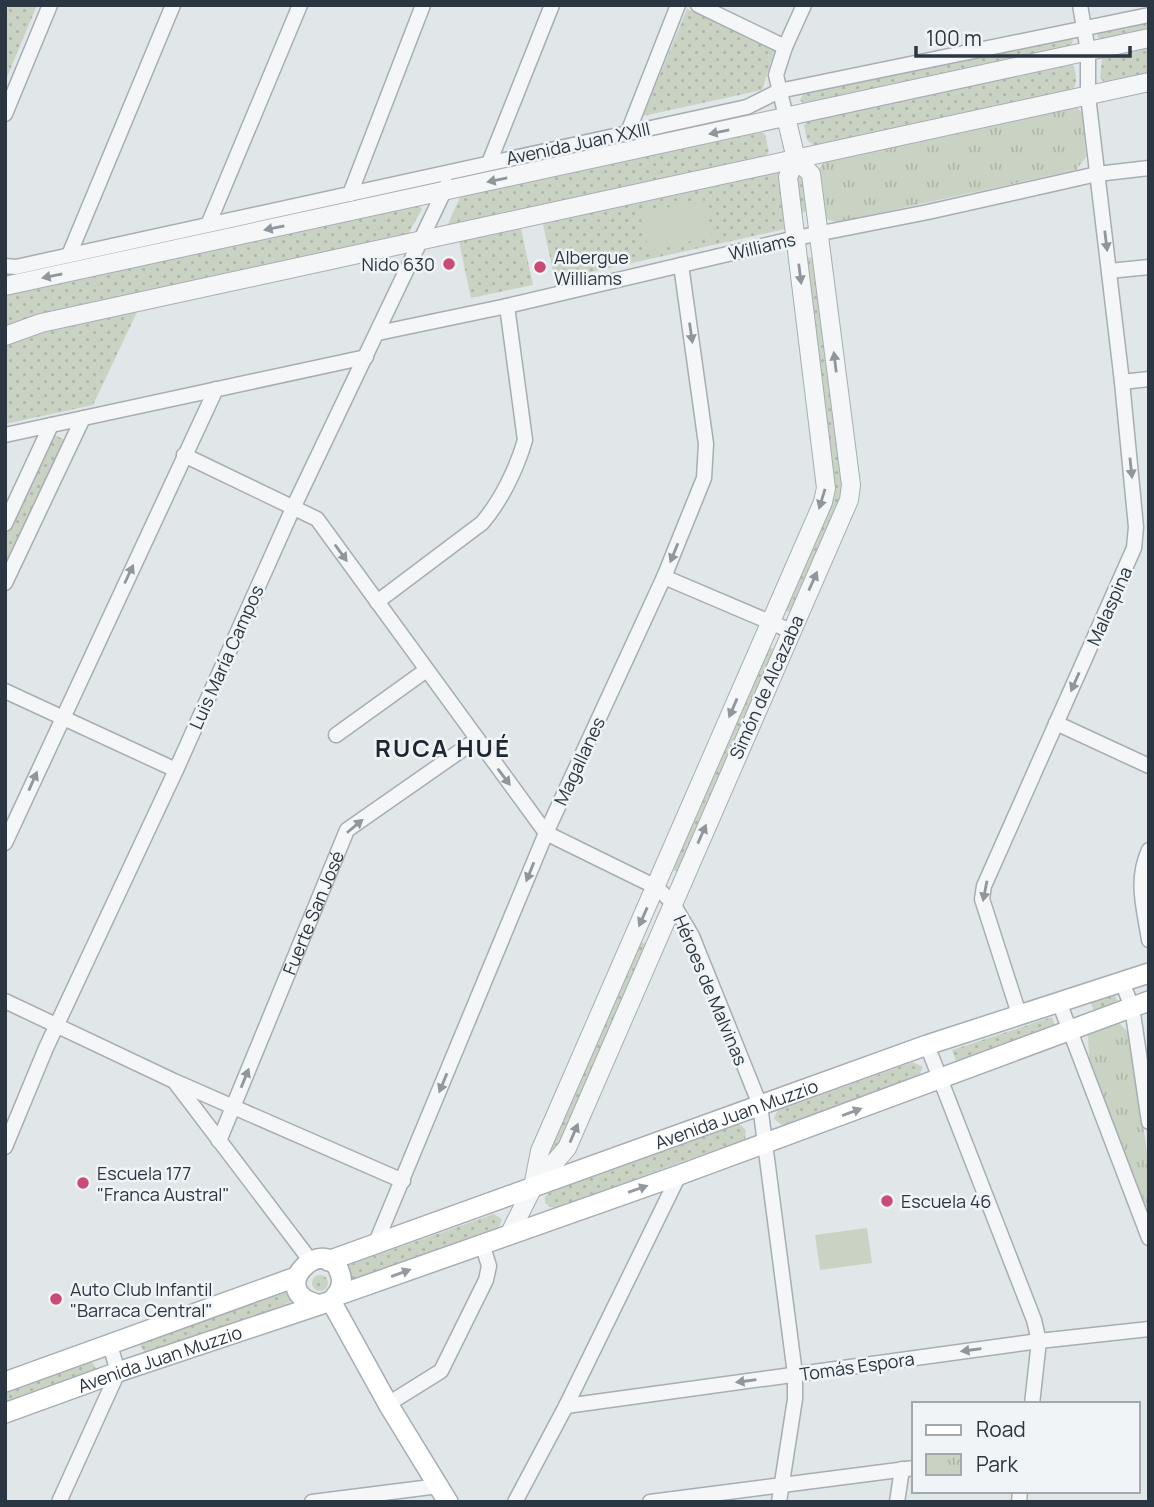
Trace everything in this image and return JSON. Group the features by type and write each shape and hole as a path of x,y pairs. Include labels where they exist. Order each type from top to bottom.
{"main road":[{"name":"Avenida Juan Muzzio","path":"319,1261 375,1245 927,1045 1149,974"},
{"name":"Avenida Juan Muzzio","path":"5,1413 766,1144 1141,1004"},
{"path":"319,1261 337,1268 340,1274 340,1289 328,1300 303,1298 296,1285 296,1277 304,1264 319,1261"},
{"name":"Avenida Juan Muzzio","path":"5,1382 296,1277"},
{"path":"328,1300 443,1494"}],"street":[{"path":"5,114 50,5"},
{"path":"69,255 173,5"},
{"path":"208,225 300,5"},
{"path":"350,194 423,5"},
{"path":"488,163 552,5"},
{"path":"628,132 678,5"},
{"path":"698,5 785,47"},
{"name":"Simón de Alcazaba","path":"510,1233 533,1187 567,1148 849,499 851,485 811,174 796,159 776,75 804,5"},
{"name":"Malaspina","path":"1019,1014 982,899 984,886 1134,548 1136,527 1110,271 1088,96 1088,51 1080,5"},
{"name":"Avenida Juan XXIII","path":"5,266 16,267 747,107 779,92 1149,15"},
{"name":"Avenida Juan XXIII","path":"5,286 1149,38"},
{"path":"5,336 41,323 1149,82"},
{"name":"Simón de Alcazaba","path":"533,1187 540,1151 823,502 826,488 788,177 796,159"},
{"name":"Williams","path":"377,333 506,306 796,238 1097,174 1149,168"},
{"name":"Luis María Campos","path":"5,1147 56,1026 176,770 294,506 422,241 452,170"},
{"name":"Magallanes","path":"375,1245 546,833 664,577 704,478 706,444 681,265"},
{"path":"1110,271 1149,267"},
{"path":"377,602 482,523 492,511 522,453 525,440 506,306"},
{"path":"5,435 366,357"},
{"path":"1122,382 1149,379"},
{"path":"5,843 216,389"},
{"path":"5,583 83,418"},
{"path":"5,524 51,425"},
{"name":"Héroes de Malvinas","path":"184,455 317,519 425,671 546,833 656,887 672,902 692,936 760,1105 766,1144 795,1399 779,1502"},
{"path":"664,577 791,631"},
{"path":"336,735 425,671"},
{"path":"5,691 176,770"},
{"path":"1056,723 1149,766"},
{"name":"Fuerte San José","path":"219,1141 347,830 476,740"},
{"path":"1149,850 1141,867 1141,887 1149,940"},
{"path":"1122,982 1141,1004 1149,1122"},
{"path":"5,1001 174,1081 402,1181"},
{"path":"1059,1002 1149,1238"},
{"path":"927,1045 1023,1289 1039,1341 1032,1402"},
{"path":"174,1081 219,1141 319,1261"},
{"path":"521,1499 679,1175"},
{"path":"388,1404 440,1371 486,1280 489,1266 482,1243"},
{"name":"Tomás Espora","path":"566,1406 1039,1341 1149,1329"},
{"path":"59,1502 118,1372 110,1345"},
{"path":"649,1502 908,1468 897,1502"},
{"path":"312,1502 443,1494"}],"green space":[{"path":"9,5 37,5 5,82 5,14"},
{"path":"687,9 775,50 762,90 643,116"},
{"path":"1149,21 1149,31 1102,42 1097,36 1100,31"},
{"path":"1071,37 1073,41 1070,48 806,106 800,100 804,93"},
{"path":"1149,45 1149,75 1110,84 1100,78 1102,57"},
{"path":"1072,64 1076,75 1075,86 1071,92 816,147 807,140 804,125 811,119"},
{"path":"1076,106 1082,113 1086,157 1076,170 838,222 828,220 825,216 818,171 824,161"},
{"path":"751,111 754,114 752,117 472,178 469,176 469,174"},
{"path":"756,130 765,134 769,152 763,159 451,227 448,224 461,195"},
{"path":"778,168 790,228 555,280 542,220"},
{"path":"803,174 809,211 801,213 795,176"},
{"path":"429,183 430,186 5,279 5,272"},
{"path":"703,199 712,236 649,251 640,214"},
{"path":"417,204 422,209 407,236 35,317 5,327 5,293"},
{"path":"520,224 533,285 471,298 458,237"},
{"path":"814,257 843,495 791,613 785,610 835,496 806,258"},
{"path":"138,310 93,405 5,424 5,345 65,326"},
{"path":"53,434 65,440 5,566 5,537"},
{"path":"769,647 775,650 678,872 672,869"},
{"path":"640,942 647,944 553,1158 547,1156"},
{"path":"1115,995 1118,1003 1094,1012 1091,1003"},
{"path":"1052,1017 1055,1025 956,1061 952,1050"},
{"path":"1118,1022 1128,1032 1131,1049 1149,1164 1149,1209 1143,1204 1089,1059 1088,1034"},
{"path":"913,1062 923,1067 918,1077 782,1125 774,1119 777,1111"},
{"path":"739,1124 746,1130 745,1139 555,1208 545,1203 545,1197 550,1192"},
{"path":"494,1214 502,1219 499,1227 347,1281 343,1267"},
{"path":"867,1228 872,1263 820,1270 815,1235"},
{"path":"320,1275 328,1283 320,1291 312,1283"},
{"path":"290,1287 296,1300 147,1355 140,1346 145,1340"},
{"path":"88,1361 93,1363 96,1369 93,1375 5,1407 5,1390"}],"place":[{"name":"Nido 630","path":"449,264"},
{"name":"Albergue Williams","path":"540,267"},
{"name":"Escuela 177 \"Franca Austral\"","path":"83,1183"},
{"name":"Escuela 46","path":"887,1201"},
{"name":"Auto Club Infantil \"Barraca Central\"","path":"56,1299"}],"district":[{"name":"RUCA HUÉ","path":"443,747"}]}
